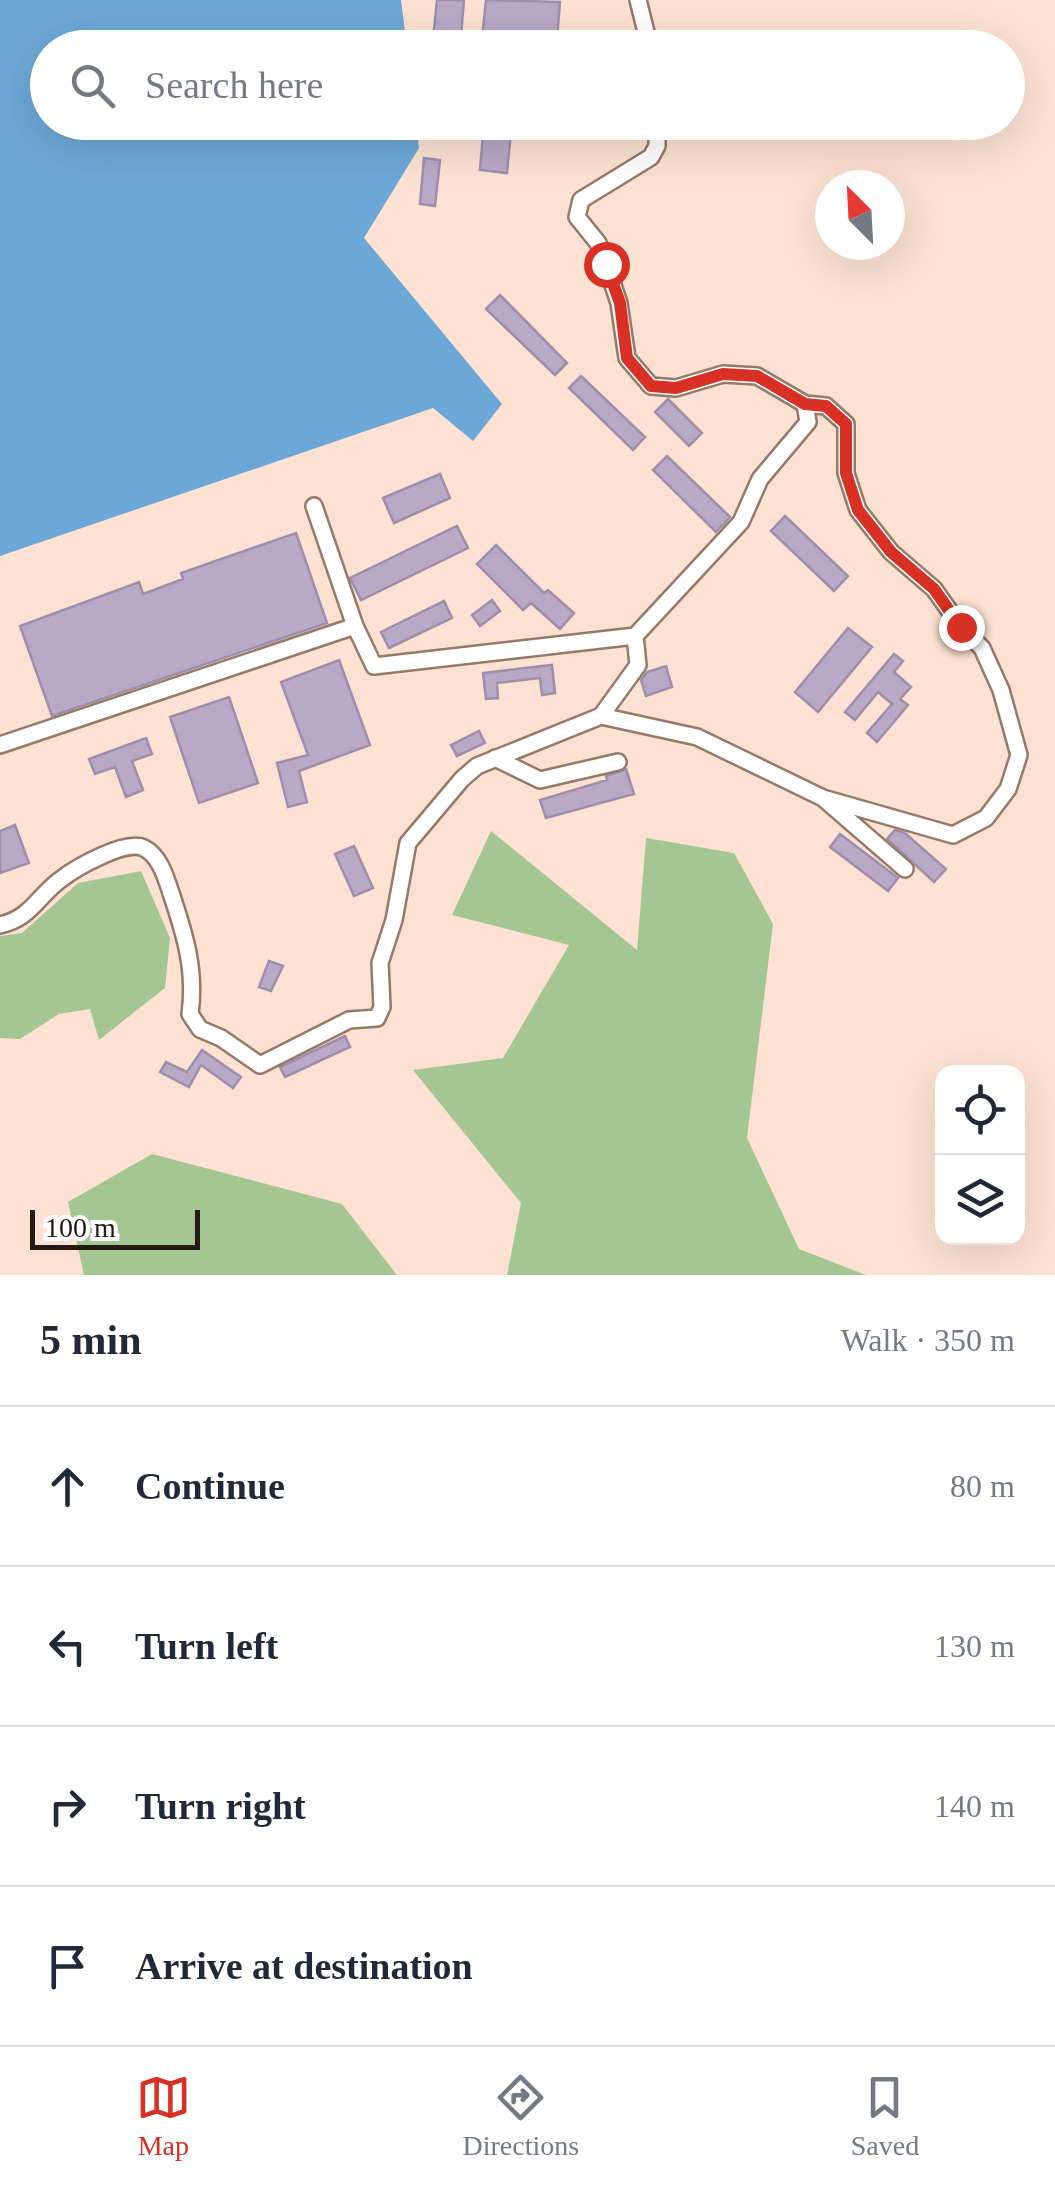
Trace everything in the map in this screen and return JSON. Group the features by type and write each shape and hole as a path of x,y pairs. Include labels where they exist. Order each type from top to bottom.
{"street":[{"path":"638,0 646,30"},
{"path":"601,716 696,737 823,798 953,835 986,818 1008,788 1019,756 1001,690 982,648 961,627 934,589 891,552 858,510 846,473 846,424 826,406 805,404 757,376 723,374 676,388 651,386 627,358 620,303 598,243 577,217 580,200 651,158 657,140"},
{"path":"314,506 355,626 374,666 635,636 741,522 760,479 808,422 805,404"},
{"path":"0,745 355,626"},
{"path":"0,925 17,921 61,878 89,862 127,847 143,847 155,856 184,929 194,986 190,1014 194,1024 257,1064 264,1064 349,1020 372,1020 380,1016 380,963 394,920 408,843 462,779 495,758 601,716 638,665 635,636"},
{"path":"495,758 540,780 618,762"},
{"path":"823,798 905,870"}],"green space":[{"path":"491,831 637,950 646,838 734,853 773,924 747,1138 799,1249 866,1275 507,1275 521,1203 413,1070 503,1058 569,945 452,915"},
{"path":"141,871 170,938 165,988 99,1040 90,1009 59,1014 20,1039 0,1038 0,936 22,933 78,883"},
{"path":"152,1154 342,1204 397,1275 84,1275 68,1202"}],"water":[{"path":"0,0 401,0 405,30 30,30 30,140 418,140 419,148 364,238 502,404 473,441 433,408 0,556"}],"building":[{"path":"437,0 464,0 462,30 434,30"},
{"path":"486,0 560,2 558,30 483,30"},
{"path":"482,140 510,140 507,173 480,170"},
{"path":"424,158 440,160 435,206 420,204"},
{"path":"500,295 567,363 555,375 486,309"},
{"path":"581,376 645,437 633,450 569,388"},
{"path":"668,399 702,433 689,446 655,412"},
{"path":"667,456 730,517 716,532 653,470"},
{"path":"440,474 450,498 394,523 383,498"},
{"path":"785,516 848,576 834,591 771,531"},
{"path":"457,526 468,548 361,600 350,578"},
{"path":"296,533 327,623 52,716 20,626 139,582 143,594 183,579 181,573"},
{"path":"496,545 544,593 548,590 574,613 560,629 531,603 523,610 477,564"},
{"path":"492,600 500,611 480,626 472,615"},
{"path":"444,601 452,618 389,648 381,632"},
{"path":"848,628 872,647 818,712 795,692"},
{"path":"894,654 903,661 894,672 911,687 900,699 908,705 877,742 867,733 892,704 878,692 855,720 845,712"},
{"path":"339,660 370,745 299,771 307,802 288,807 277,763 308,755 281,682"},
{"path":"552,665 555,693 542,695 540,678 497,683 498,698 486,699 483,673"},
{"path":"666,666 672,687 646,696 641,680 647,672"},
{"path":"229,697 258,783 199,803 170,717"},
{"path":"479,731 485,743 457,756 451,745"},
{"path":"146,738 152,754 132,761 143,790 126,797 115,767 95,774 89,759"},
{"path":"626,769 634,794 546,818 540,800 607,780 606,776"},
{"path":"15,825 29,863 0,873 0,831"},
{"path":"895,830 905,833 946,869 934,882 887,839"},
{"path":"840,834 898,878 888,891 830,847"},
{"path":"354,846 373,888 354,896 335,854"},
{"path":"269,961 283,966 271,991 259,987"},
{"path":"345,1036 350,1047 285,1077 280,1067"},
{"path":"202,1050 241,1077 233,1088 201,1065 189,1087 160,1072 166,1062 187,1072"}],"route":[{"path":"606,264 620,303 627,358 651,386 676,388 723,374 757,376 805,404 826,406 846,424 846,473 858,510 891,552 934,589 961,627"}]}
